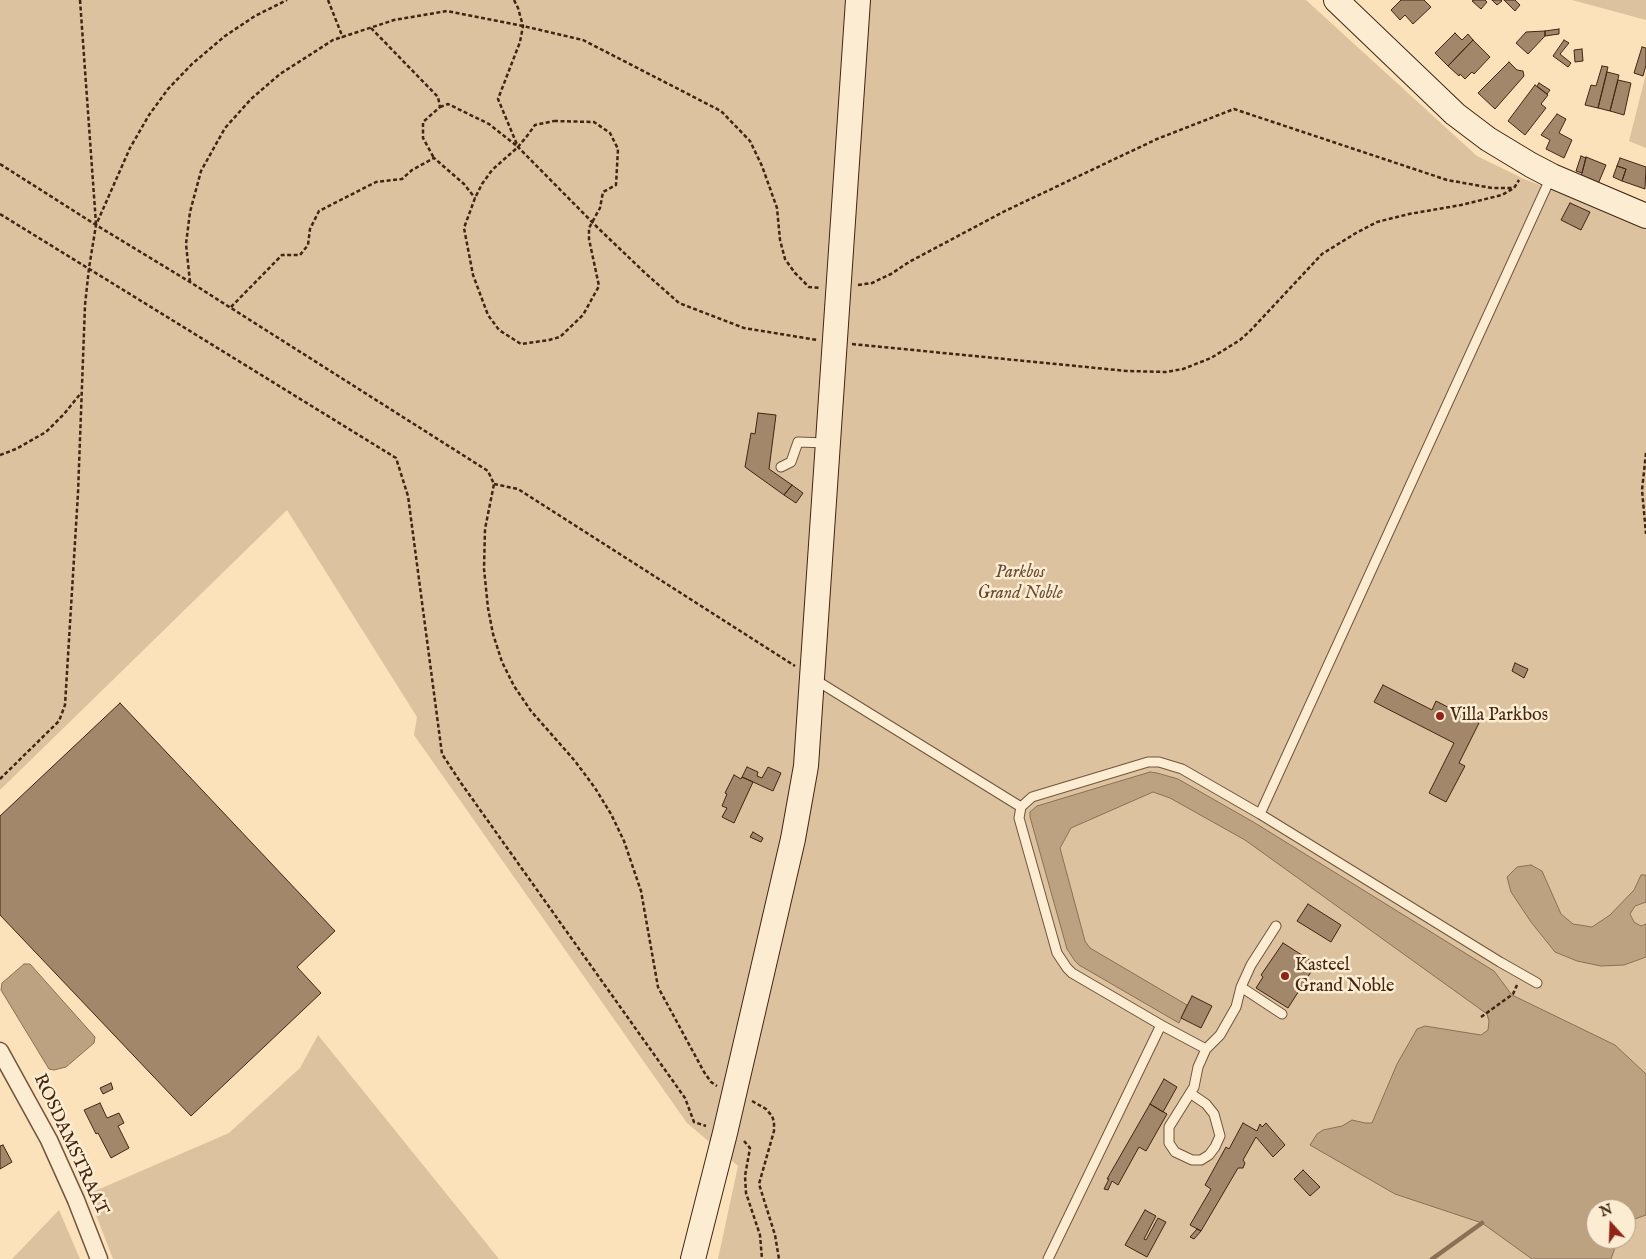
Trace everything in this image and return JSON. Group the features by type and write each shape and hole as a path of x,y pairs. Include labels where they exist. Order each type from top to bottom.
{"street":[{"path":"693,1259 793,839 806,766 858,0"},
{"path":"1336,0 1455,114 1488,139 1552,176 1646,216"},
{"name":"ROSDAMSTRAAT","path":"0,1051 49,1140 76,1200 99,1259"}],"lane":[{"path":"1260,814 1552,176"},
{"path":"781,467 791,462 798,442 828,443"},
{"path":"812,677 1021,807"},
{"path":"1206,1049 1161,1025 1066,968 1057,953 1019,818 1021,807 1032,797 1148,762 1159,762 1182,770 1260,814 1537,983"},
{"path":"1190,1093 1206,1104 1214,1114 1220,1136 1216,1147 1201,1160 1192,1160 1175,1152 1169,1143 1169,1127 1190,1093 1194,1087 1198,1067 1206,1049 1220,1035 1236,1007 1241,987 1251,966 1276,926"},
{"path":"1241,987 1282,1014"},
{"path":"1048,1259 1161,1025"}],"path":[{"path":"0,779 59,721 65,705 77,502 85,305 96,225 80,0"},
{"path":"96,225 130,148 149,115 168,89 192,64 225,36 255,16 287,0"},
{"path":"328,0 343,38"},
{"path":"514,0 523,26 520,42 498,98 518,147"},
{"path":"190,282 186,244 190,212 201,171 225,128 251,99 280,74 333,40 394,20 447,11 583,40 721,112 750,141 762,166 777,208 780,240 785,259 810,287 838,289 872,283 1014,207 1157,139 1234,109 1448,180 1492,188 1514,188"},
{"path":"371,28 438,97 440,107"},
{"path":"475,198 464,184 434,158 423,138 423,122 440,107 448,104 489,124 518,147 644,272 680,304 744,328 834,342 1127,371 1166,372 1183,369 1211,358 1240,340 1322,254 1356,233 1377,222 1502,195 1514,188 1530,165"},
{"path":"554,121 594,122 610,133 618,149 616,185 603,192 600,208 588,228 600,286 583,315 560,337 521,344 499,330 488,315 473,275 464,228 482,184 492,170 518,147 535,125 554,121"},
{"path":"231,307 282,255 300,255 308,245 310,229 319,211 376,182 402,179 412,170 434,158"},
{"path":"0,164 231,307 488,471 494,484 485,529 484,569 493,634 502,662 514,686 531,711 575,761 611,814 624,841 641,891 658,987 704,1072 711,1082 759,1104 772,1116 774,1131 759,1184 775,1235 779,1259"},
{"path":"0,214 396,458 408,496 442,754 461,784 685,1098 694,1122 741,1138 750,1148 745,1176 746,1192 760,1235 762,1259"},
{"path":"0,455 16,449 46,432 81,393"},
{"path":"1646,453 1642,490 1646,534"},
{"path":"494,484 518,489 812,677"},
{"path":"1482,1017 1513,994"}],"green space":[{"name":"Parkbos Grand Noble","path":"0,0 1306,0 1477,156 1522,178 1646,228 1646,1259 718,1259 738,1166 687,1123 414,735 417,717 287,510 0,790"},
{"path":"1572,0 1646,0 1646,20"},
{"path":"1646,74 1646,148 1629,141"},
{"path":"318,1035 499,1259 113,1259 88,1194 229,1133 300,1068"},
{"path":"59,1210 80,1259 12,1259"}],"shaded area":[{"path":"1150,772 1178,779 1255,823 1494,971 1512,995 1615,1045 1646,1074 1646,1215 1636,1218 1636,1199 1586,1199 1586,1249 1614,1249 1611,1259 1532,1259 1482,1223 1395,1194 1310,1145 1317,1134 1323,1130 1342,1126 1352,1120 1372,1123 1397,1064 1417,1029 1425,1026 1481,1035 1488,1030 1489,1021 1487,1014 1245,840 1170,798 1153,792 1071,828 1060,848 1085,941 1090,948 1187,1005 1179,1023 1079,965 1067,949 1030,817 1030,812 1037,806"},
{"path":"1531,865 1542,871 1561,914 1573,924 1592,927 1610,915 1634,890 1641,875 1646,875 1646,902 1635,906 1630,914 1634,922 1641,926 1646,924 1646,957 1624,965 1601,966 1577,961 1555,952 1531,922 1511,892 1507,877 1517,867"},
{"path":"24,964 30,964 95,1037 94,1043 66,1067 54,1070 49,1069 1,990 2,983"}],"building":[{"path":"1401,0 1424,0 1431,7 1413,24 1405,15 1400,20 1391,10"},
{"path":"1485,0 1487,2 1481,9 1472,1"},
{"path":"1492,0 1501,0 1502,1 1497,5"},
{"path":"1504,0 1515,0 1520,5 1515,11"},
{"path":"1559,29 1559,34 1545,36 1545,31"},
{"path":"1545,31 1545,36 1528,54 1516,43 1526,32"},
{"path":"1455,33 1462,40 1468,34 1473,40 1448,66 1435,53"},
{"path":"1473,40 1490,57 1474,74 1472,72 1465,79 1448,66"},
{"path":"1564,40 1569,43 1560,54 1571,63 1568,67 1553,56"},
{"path":"1642,47 1646,48 1646,65 1643,76 1634,73"},
{"path":"1582,49 1583,61 1575,62 1574,50"},
{"path":"1509,62 1517,70 1523,71 1524,76 1495,109 1478,93"},
{"path":"1602,66 1608,67 1598,108 1585,105 1591,85 1596,86"},
{"path":"1607,72 1619,75 1610,111 1598,108"},
{"path":"1618,80 1631,83 1624,115 1610,111"},
{"path":"1539,83 1550,90 1547,94 1537,86"},
{"path":"1535,85 1548,95 1541,104 1546,108 1525,135 1508,121"},
{"path":"1557,114 1566,119 1559,133 1572,140 1564,158 1546,149 1550,140 1541,135"},
{"path":"1581,156 1586,158 1582,173 1576,171"},
{"path":"1586,157 1606,165 1598,184 1581,177"},
{"path":"1620,158 1646,167 1645,189 1622,181 1626,169 1617,166"},
{"path":"1617,166 1626,169 1622,181 1613,177"},
{"path":"1570,203 1590,212 1581,230 1561,220"},
{"path":"758,413 776,415 769,469 792,485 784,495 745,467 751,433 755,434"},
{"path":"792,485 803,493 796,503 784,495"},
{"path":"1515,663 1528,669 1524,678 1512,671"},
{"path":"1383,685 1432,710 1436,701 1479,723 1459,763 1465,766 1446,802 1429,793 1454,743 1374,702"},
{"path":"120,703 335,931 297,967 321,993 191,1116 0,915 0,816"},
{"path":"747,767 758,772 757,776 762,778 768,767 781,773 773,791 742,777"},
{"path":"734,775 753,782 734,823 722,817 727,808 722,806 727,794 725,793"},
{"path":"753,832 763,838 761,842 750,837"},
{"path":"1308,904 1341,925 1331,942 1297,921"},
{"name":"Kasteel Grand Noble","path":"1283,943 1316,964 1288,1008 1256,988 1263,977 1261,975"},
{"path":"1192,996 1212,1006 1201,1028 1181,1018"},
{"path":"1164,1079 1177,1087 1163,1112 1150,1104"},
{"path":"111,1083 113,1089 103,1094 100,1088"},
{"path":"100,1103 107,1118 119,1113 124,1123 118,1126 129,1148 111,1158 84,1110"},
{"path":"1150,1104 1167,1114 1146,1151 1139,1147 1118,1185 1112,1181 1108,1190 1104,1189 1109,1179 1107,1179"},
{"path":"1243,1123 1257,1131 1260,1124 1262,1127 1266,1123 1285,1145 1273,1157 1256,1137 1243,1160 1245,1163 1243,1168 1238,1168 1201,1231 1190,1225 1211,1189 1205,1185 1226,1147 1229,1149"},
{"path":"3,1145 12,1162 0,1169 0,1146"},
{"path":"1303,1170 1320,1187 1310,1196 1294,1179"},
{"path":"1145,1210 1156,1216 1144,1239 1146,1240 1158,1218 1166,1222 1147,1257 1125,1245"},
{"path":"1197,1229 1201,1231 1194,1239 1190,1237"}],"waterway":[{"path":"1432,1259 1482,1223"}],"place":[{"name":"Villa Parkbos","path":"1440,716"},
{"name":"Kasteel Grand Noble","path":"1285,976"}]}
